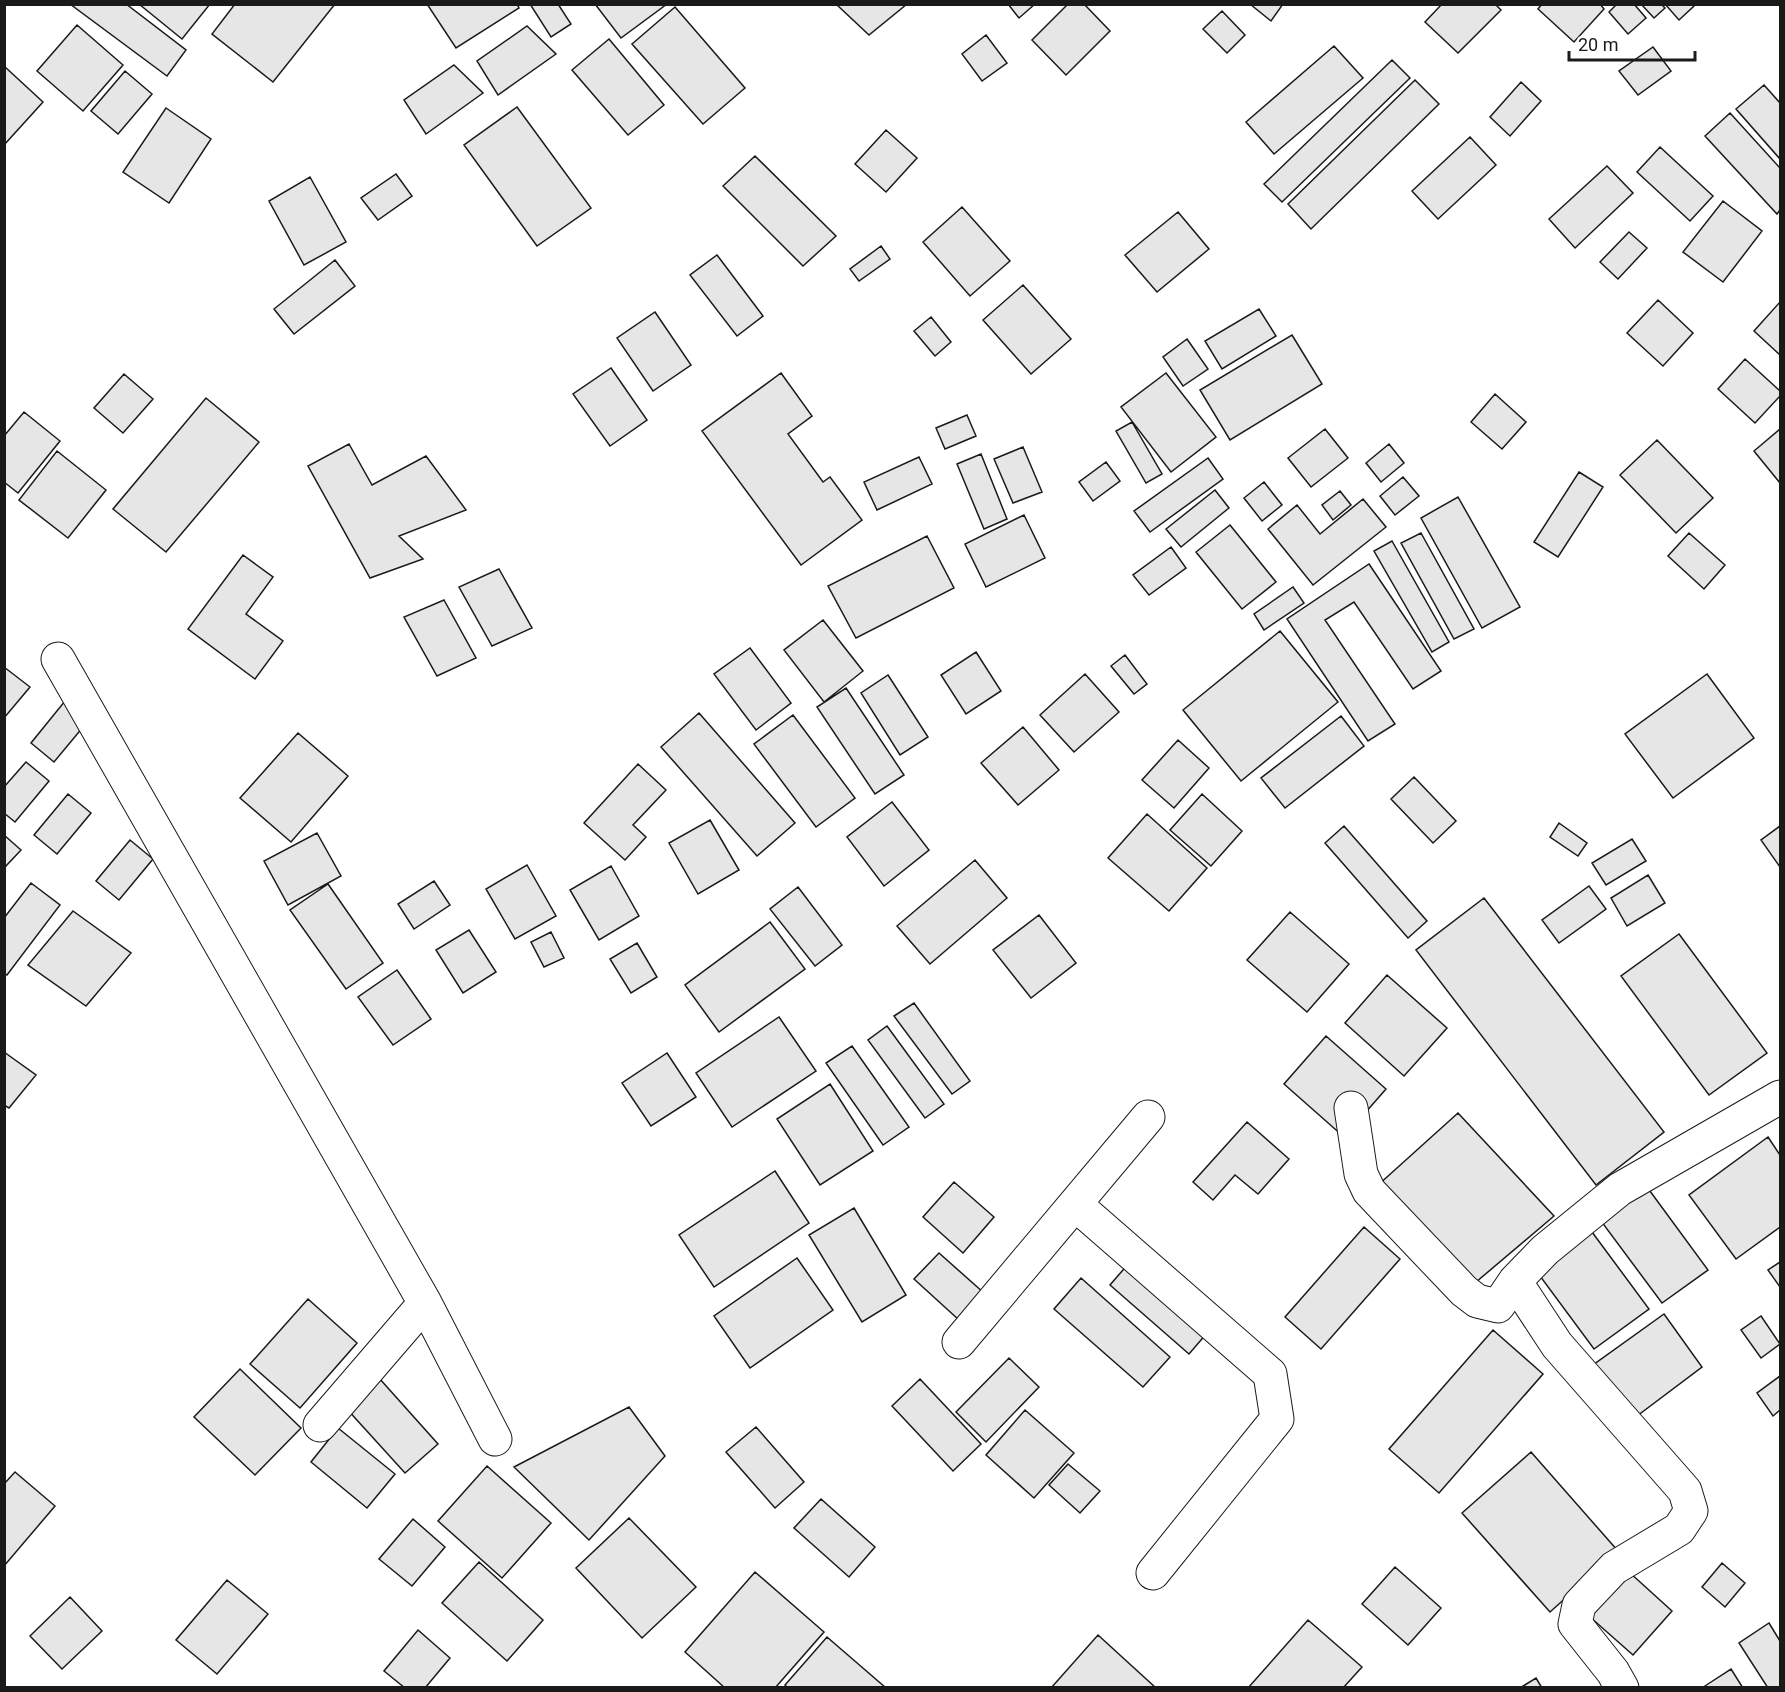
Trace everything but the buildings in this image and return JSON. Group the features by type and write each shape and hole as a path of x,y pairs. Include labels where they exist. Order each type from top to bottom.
{"street":[{"path":"58,659 425,1303 495,1438"},
{"path":"1351,1108 1361,1174 1369,1191 1464,1291 1477,1301 1498,1306 1515,1281 1545,1250 1620,1189 1780,1097"},
{"path":"959,1342 1148,1117"},
{"path":"1075,1204 1270,1374 1277,1419 1153,1573"},
{"path":"1515,1281 1557,1345 1685,1491 1691,1511 1679,1528 1614,1568 1579,1605 1575,1624 1613,1672 1622,1688"},
{"path":"320,1425 425,1303"}]}
